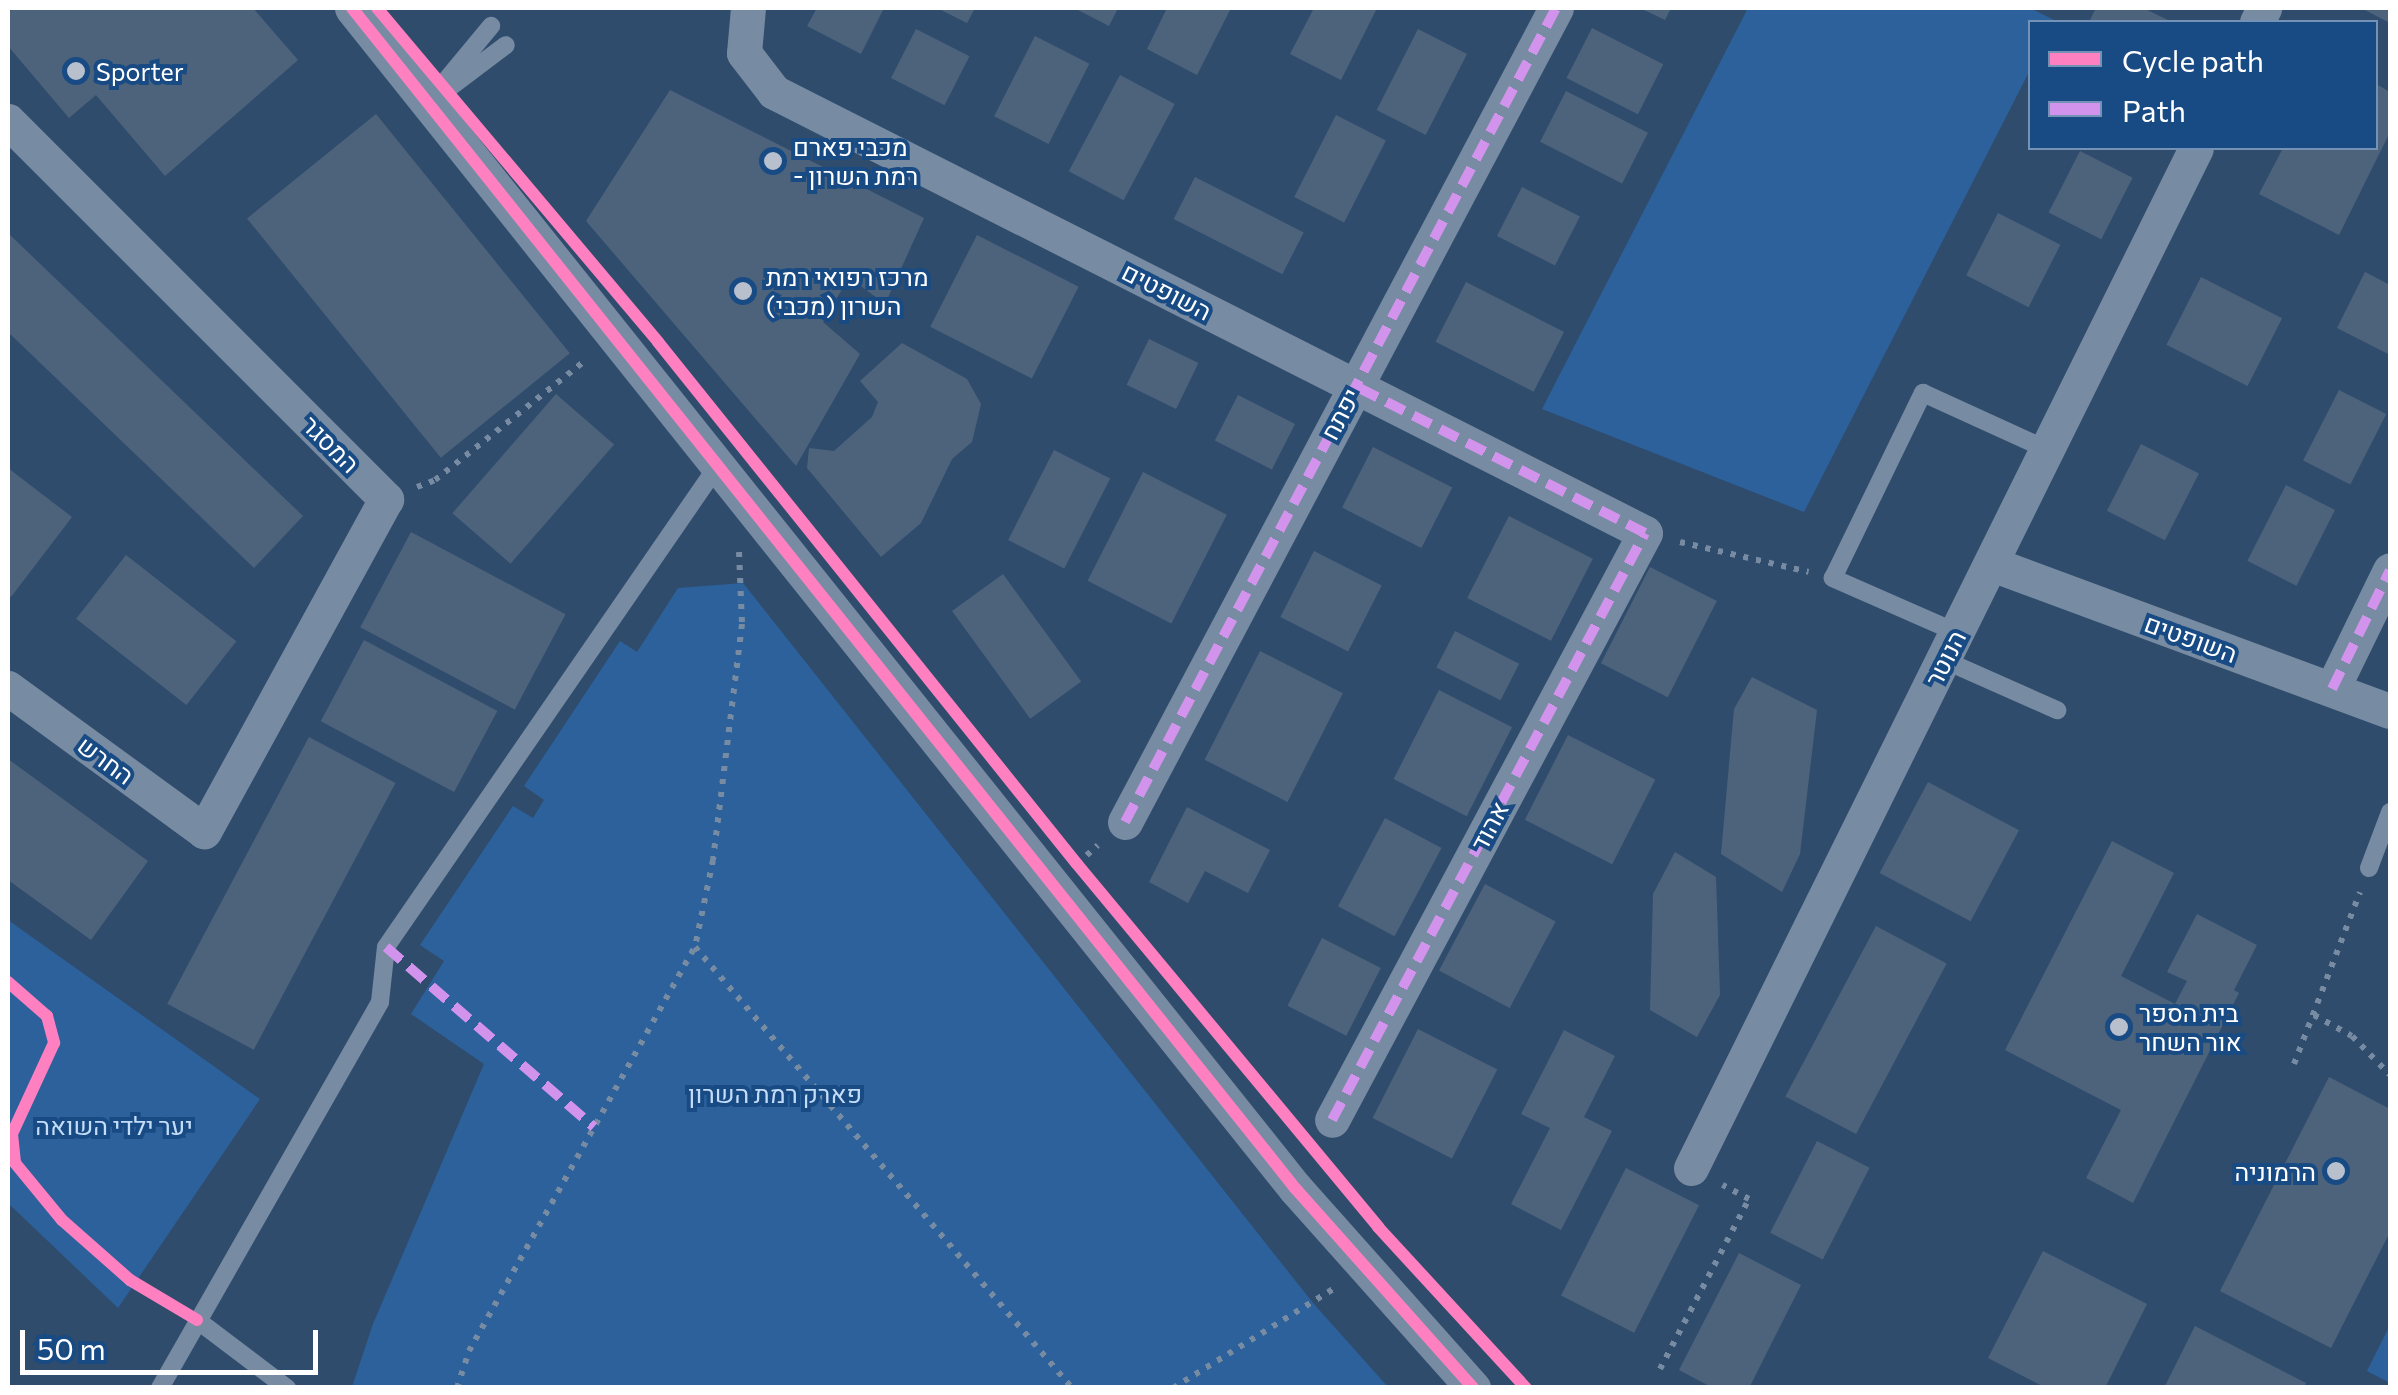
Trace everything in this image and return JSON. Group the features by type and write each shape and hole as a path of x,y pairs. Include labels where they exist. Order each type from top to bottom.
{"street":[{"path":"352,8 718,465 1065,874 1295,1188 1473,1388"},
{"name":"השופטים","path":"748,8 744,54 774,92 1645,533"},
{"name":"יפתח","path":"1126,822 1556,8"},
{"name":"המסגר","path":"8,121 386,499"},
{"name":"הנוטר","path":"1691,1168 2195,150"},
{"name":"החרש","path":"8,688 204,831 386,499"},
{"name":"אהוד","path":"1332,1120 1645,533"},
{"name":"השופטים","path":"1992,564 2390,711"},
{"path":"2332,689 2390,570"}],"lane":[{"path":"428,102 491,26"},
{"path":"428,102 506,44"},
{"path":"2048,450 1923,393 1834,578 2057,710"},
{"path":"160,1388 380,1002 386,947 718,465"},
{"path":"2369,868 2390,812"},
{"path":"196,1320 287,1388"}],"path":[{"path":"386,499 435,480 614,337"},
{"path":"1645,533 1834,578"},
{"path":"457,1388 469,1351 695,946 713,860 742,624 739,549"},
{"path":"1065,874 1126,822"},
{"path":"1065,848 1065,874"},
{"path":"2294,1064 2369,868"},
{"path":"1065,874 1090,879"},
{"path":"695,946 1072,1388"},
{"path":"2314,1014 2352,1036 2390,1075"},
{"path":"1660,1369 1749,1199"},
{"path":"1173,1388 1364,1268"}],"green space":[{"path":"1748,8 2030,8 2054,20 2028,20 2028,74 1804,512 1542,409"},
{"name":"פארק רמת השרון","path":"743,583 1313,1303 1388,1387 352,1387 373,1324 484,1064 411,1014 444,961 420,945 513,806 533,818 544,800 524,786 620,641 637,652 678,588"},
{"name":"יער ילדי השואה","path":"8,920 260,1099 118,1308 8,1203"},
{"path":"2390,1325 2390,1383 2367,1371"}],"building":[{"path":"14,8 253,8 298,60 165,176 96,95 69,118 8,46 8,13"},
{"path":"817,8 884,8 861,54 807,26"},
{"path":"937,8 975,8 967,23"},
{"path":"1074,8 1118,8 1109,26"},
{"path":"1167,8 1231,8 1197,75 1147,49"},
{"path":"1314,8 1377,8 1341,80 1290,54"},
{"path":"1640,8 1671,8 1665,20"},
{"path":"2096,8 2143,8 2168,20 2090,20"},
{"path":"2361,8 2390,8 2390,23"},
{"path":"1592,28 1663,64 1638,114 1567,78"},
{"path":"916,29 969,56 944,105 891,78"},
{"path":"1418,29 1467,54 1426,135 1377,110"},
{"path":"1035,36 1089,64 1048,144 994,116"},
{"path":"1120,75 1175,104 1124,200 1069,171"},
{"path":"2378,85 2390,92 2390,132 2339,235 2259,194 2282,150 2378,150"},
{"name":"מרכז רפואי רמת השרון (מכבי)","path":"670,90 924,218 885,304 849,277 823,322 860,354 796,466 586,221"},
{"path":"1566,91 1648,133 1622,184 1540,142"},
{"path":"376,114 570,353 441,458 247,218"},
{"path":"1336,115 1386,140 1344,222 1294,197"},
{"path":"2080,151 2133,178 2101,239 2049,212"},
{"path":"1195,177 1304,232 1282,274 1174,219"},
{"path":"1522,187 1580,217 1555,266 1497,236"},
{"path":"1998,213 2060,245 2029,307 1966,275"},
{"path":"8,233 303,516 254,568 8,332"},
{"path":"977,235 1079,287 1032,379 930,327"},
{"path":"2365,272 2390,285 2390,355 2337,328"},
{"path":"2201,277 2282,318 2248,386 2166,345"},
{"path":"1466,282 1564,332 1534,392 1436,342"},
{"path":"1149,339 1198,363 1176,409 1127,385"},
{"path":"902,343 967,379 981,404 972,442 952,459 921,523 881,557 807,468 809,448 834,451 872,417 878,402 860,381"},
{"path":"2339,390 2386,414 2350,484 2303,460"},
{"path":"556,394 614,445 510,564 452,513"},
{"path":"1238,395 1295,424 1272,469 1215,440"},
{"path":"2141,444 2199,474 2165,540 2107,511"},
{"path":"1373,447 1452,487 1421,548 1342,508"},
{"path":"1054,450 1110,479 1064,569 1008,540"},
{"path":"8,468 72,517 11,597 8,594"},
{"path":"1143,472 1227,515 1171,623 1088,581"},
{"path":"2286,485 2335,510 2296,586 2247,561"},
{"path":"1509,516 1593,559 1551,641 1467,598"},
{"path":"411,532 566,614 515,710 360,627"},
{"path":"1314,551 1382,586 1348,651 1280,617"},
{"path":"126,555 236,641 186,705 76,619"},
{"path":"1650,567 1717,601 1668,697 1601,663"},
{"path":"1003,574 1081,682 1030,719 952,611"},
{"path":"1455,631 1519,664 1501,700 1436,668"},
{"path":"364,640 497,711 454,792 321,721"},
{"path":"1260,651 1343,693 1287,802 1205,760"},
{"path":"1752,677 1817,710 1800,854 1782,892 1721,854 1734,709"},
{"path":"1439,690 1512,727 1467,816 1394,779"},
{"path":"1568,735 1655,779 1612,864 1525,820"},
{"path":"309,737 396,783 254,1050 167,1004"},
{"path":"8,759 148,861 91,940 8,880"},
{"path":"1928,782 2019,830 1971,921 1880,873"},
{"path":"1187,807 1270,850 1248,893 1205,871 1188,903 1149,882"},
{"path":"1385,818 1442,848 1395,936 1338,906"},
{"name":"בית הספר אור השחר","path":"2112,841 2174,873 2121,976 2175,1004 2187,981 2167,972 2197,914 2257,945 2234,990 2239,993 2133,1203 2086,1178 2121,1110 2005,1050"},
{"path":"1675,852 1716,877 1720,995 1697,1037 1650,1010 1653,894"},
{"path":"1485,884 1556,922 1510,1008 1439,971"},
{"path":"1876,926 1947,964 1856,1134 1785,1096"},
{"path":"1322,938 1381,968 1346,1036 1287,1006"},
{"path":"1418,1029 1497,1069 1452,1159 1373,1118"},
{"path":"1564,1030 1615,1056 1584,1117 1612,1131 1561,1230 1511,1204 1550,1128 1521,1114"},
{"name":"הרמוניה","path":"2329,1077 2390,1109 2390,1232 2331,1348 2220,1291"},
{"path":"1817,1141 1870,1168 1823,1260 1770,1233"},
{"path":"1626,1168 1699,1205 1634,1333 1561,1295"},
{"path":"2043,1251 2147,1304 2105,1388 2046,1388 1988,1358"},
{"path":"1739,1253 1801,1285 1749,1388 1713,1388 1679,1370"},
{"path":"2195,1326 2306,1383 2304,1388 2164,1388"}],"marked path":[{"path":"1125,822 1556,8"},
{"path":"1332,1120 1645,533 1355,386"},
{"path":"2332,689 2390,570"},
{"path":"386,947 594,1127"}],"cycle path":[{"path":"352,8 1295,1188 1473,1388"},
{"path":"377,8 658,342 1077,864 1378,1227 1526,1388"},
{"path":"8,982 47,1016 54,1043 12,1134 15,1163 62,1220 130,1280 197,1320"}],"place":[{"name":"Sporter","path":"76,71"},
{"name":"מכבי פארם - רמת השרון","path":"773,161"},
{"name":"מרכז רפואי רמת השרון (מכבי)","path":"743,291"},
{"name":"בית הספר אור השחר","path":"2119,1027"},
{"name":"הרמוניה","path":"2336,1171"}]}
